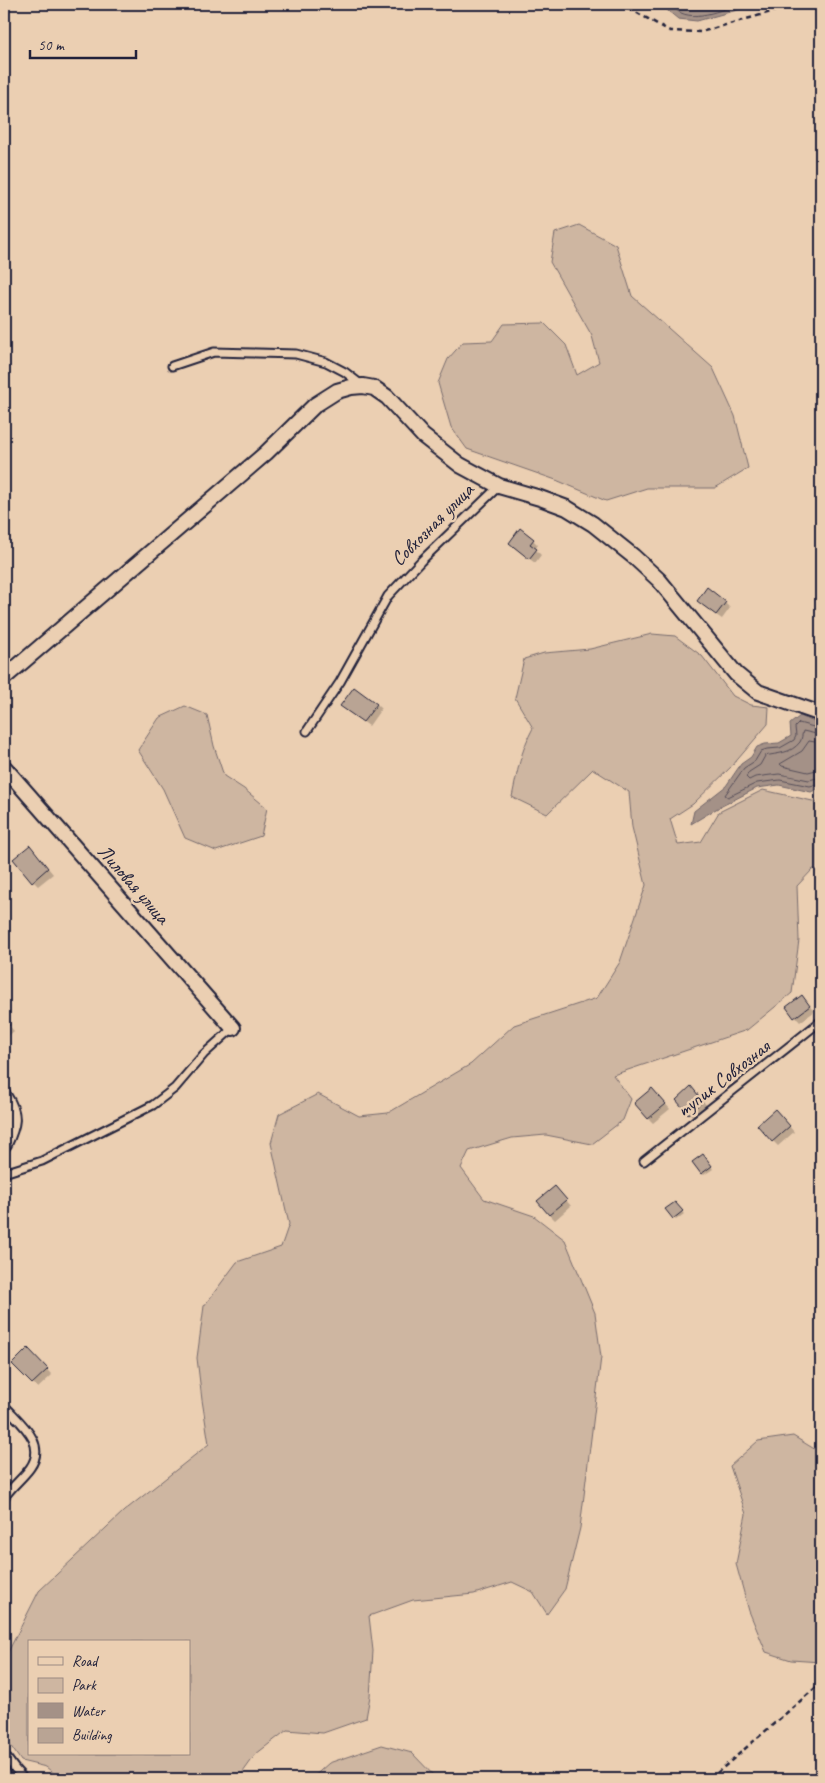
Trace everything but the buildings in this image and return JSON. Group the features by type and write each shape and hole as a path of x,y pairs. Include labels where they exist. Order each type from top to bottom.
{"street":[{"path":"4,678 266,453 315,405 337,391 350,387 363,386 374,388 387,397 423,436 460,465 499,486"},
{"name":"Совхозная улица","path":"499,486 567,508 593,524 659,580 736,674 758,692 821,714"},
{"name":"Лиловая улица","path":"4,767 233,1028"},
{"path":"4,1097 10,1106 13,1116 11,1130 4,1144"}],"lane":[{"path":"172,366 214,352 296,354 326,362 346,372 363,386"},
{"name":"Совхозная улица","path":"307,731 340,682 388,596 421,561 499,486"},
{"name":"тупик Совхозная","path":"644,1161 821,1022"},
{"path":"4,1173 42,1161 153,1105 175,1088 204,1054 233,1028"},
{"path":"4,1405 31,1436 36,1446 36,1455 31,1467 4,1498"},
{"path":"4,1754 24,1779"}],"path":[{"path":"620,4 670,31 701,32 799,4"},
{"path":"710,1779 821,1682"}],"green space":[{"path":"579,225 616,245 632,296 713,368 735,416 748,468 715,488 647,488 606,501 556,480 467,449 451,427 438,383 448,359 463,342 492,341 504,324 544,323 566,345 577,375 599,362 592,336 550,262 555,233"},
{"path":"652,634 675,636 702,656 733,696 751,705 769,707 768,724 732,766 693,804 670,819 678,845 701,842 719,812 763,790 817,802 821,800 821,870 813,869 797,886 799,940 792,993 747,1030 613,1075 631,1099 623,1120 592,1144 546,1135 512,1138 469,1151 461,1168 484,1199 534,1216 565,1240 595,1313 601,1357 580,1528 565,1589 547,1614 533,1592 512,1582 474,1594 413,1600 369,1616 373,1651 370,1696 366,1718 323,1733 287,1730 256,1754 238,1779 61,1779 46,1767 21,1761 4,1736 4,1660 39,1591 124,1511 209,1444 197,1358 204,1306 237,1262 281,1247 289,1224 271,1143 279,1114 318,1094 359,1116 388,1113 471,1064 514,1025 597,998 620,962 646,885 632,827 629,792 593,769 547,814 512,797 522,753 533,728 515,698 524,659 544,653 590,649"},
{"path":"185,706 207,715 214,746 224,776 244,789 267,808 261,836 216,851 185,838 163,789 138,750 159,718"},
{"path":"793,1436 821,1453 821,1662 791,1660 766,1652 749,1611 736,1564 746,1514 730,1466 758,1441"},
{"path":"382,1745 412,1753 437,1779 311,1779 329,1763"}],"water":[{"path":"669,4 759,4 697,21 678,19 667,10"},
{"path":"800,716 821,725 821,787 811,792 779,785 757,788 691,824 694,811 726,786 741,764 751,757 757,747 765,744 779,743 791,736 790,724"}]}
